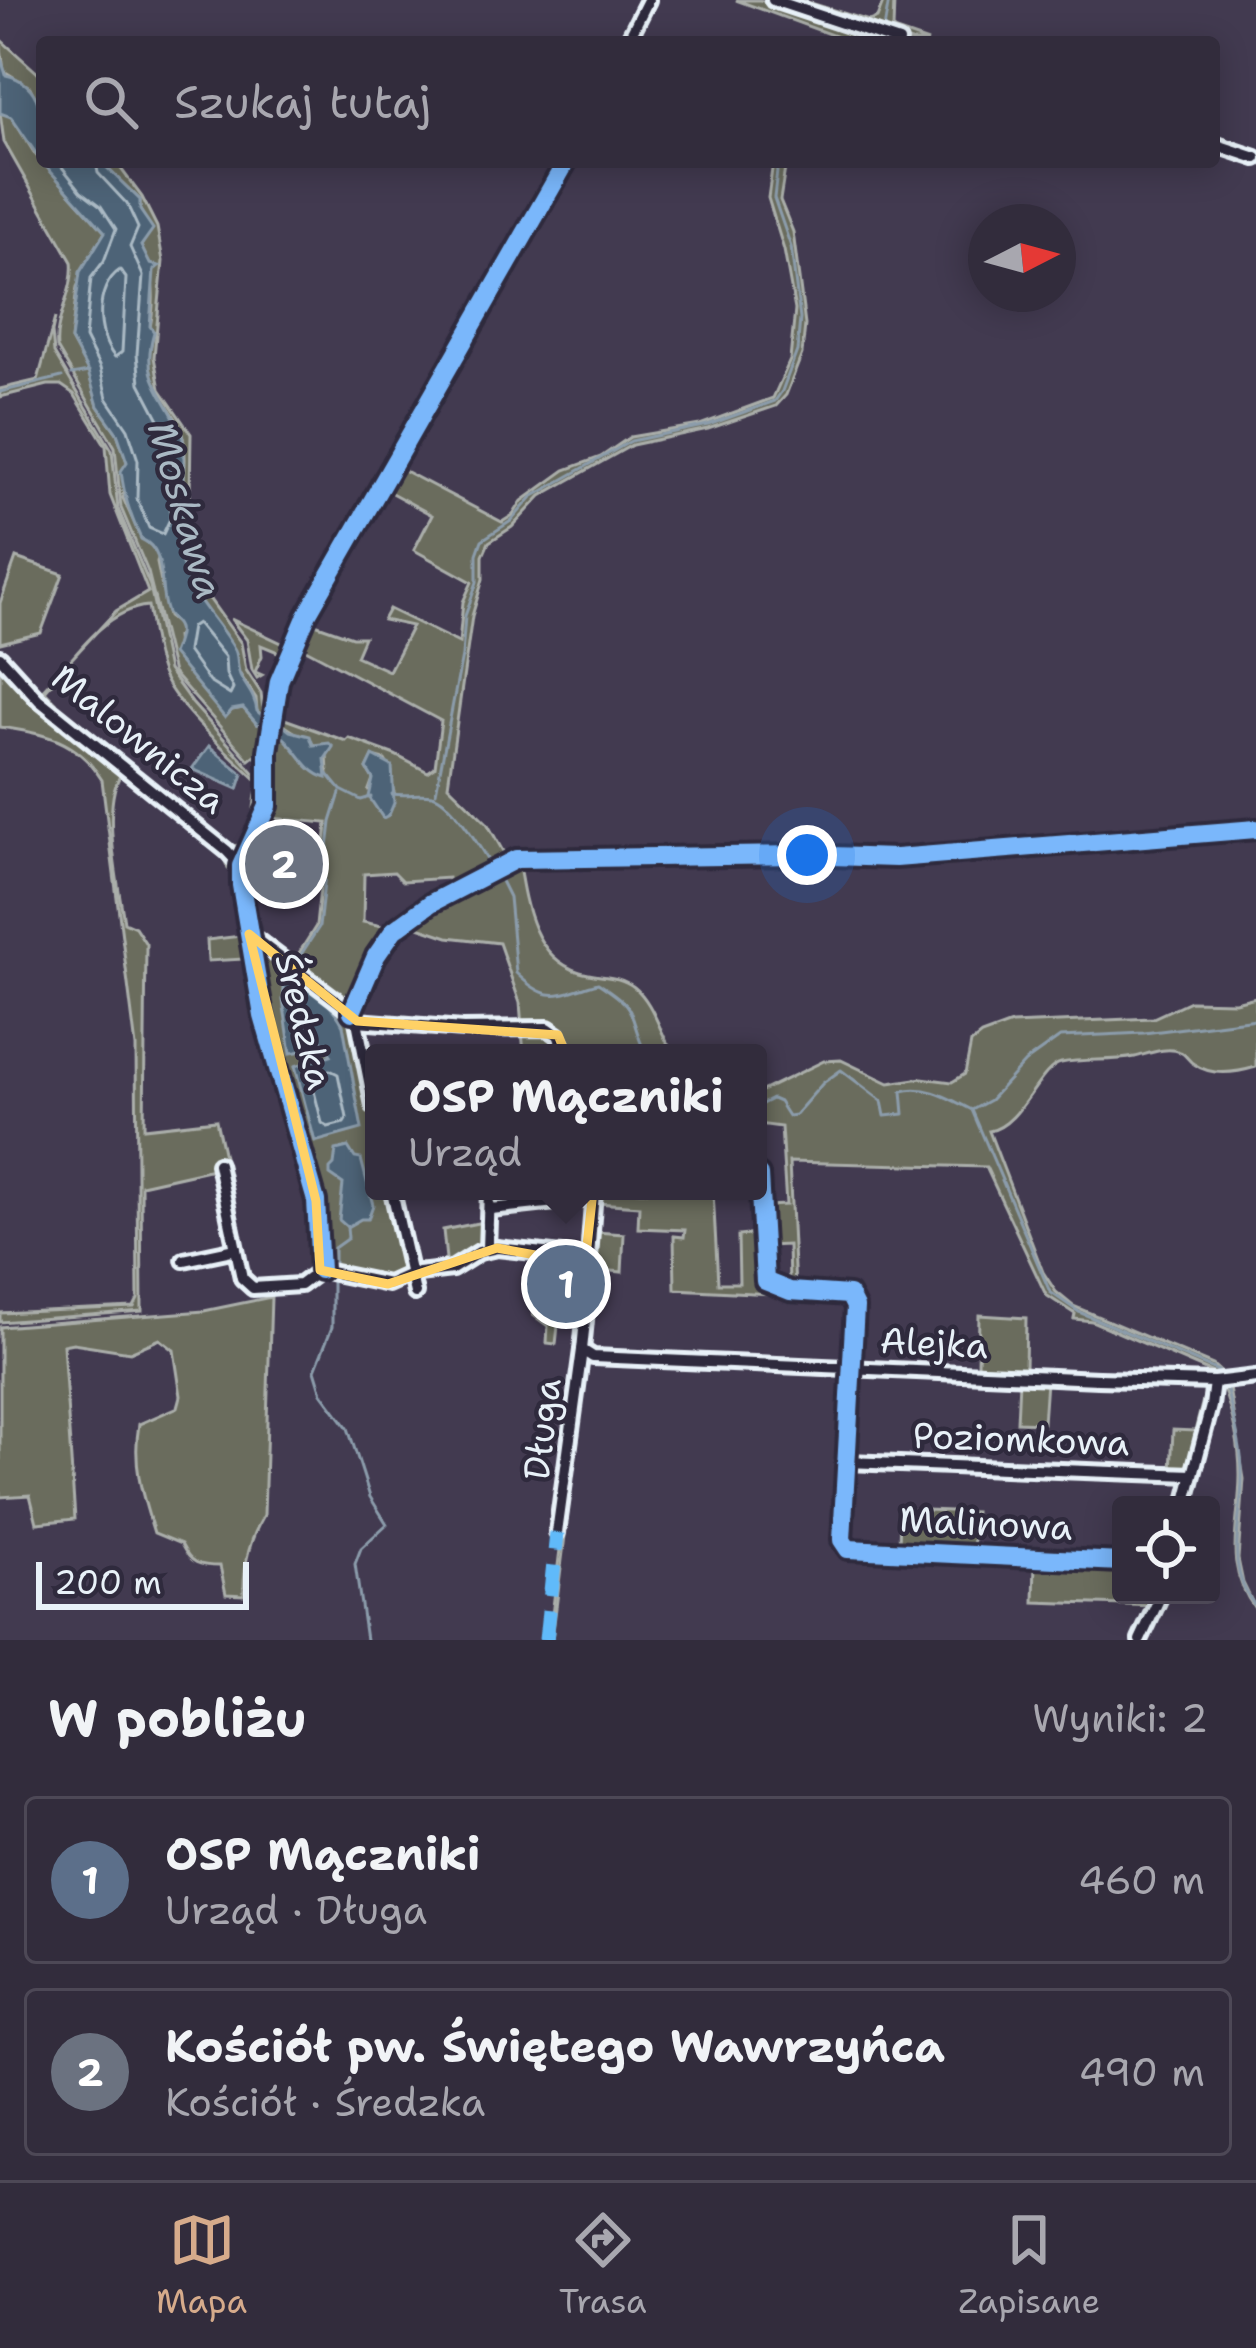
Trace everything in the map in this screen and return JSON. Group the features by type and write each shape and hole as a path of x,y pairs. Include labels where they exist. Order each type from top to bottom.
{"street":[{"path":"630,36 647,0"},
{"path":"773,0 881,36"},
{"path":"1220,146 1256,158"},
{"path":"241,866 268,806 279,681 307,615 563,168"},
{"name":"Malownicza","path":"0,657 39,700 241,866"},
{"path":"365,1064 355,1017 376,956 394,930 431,902 506,862 526,858 896,858 1256,830"},
{"name":"Średzka","path":"241,866 263,1016 316,1201 320,1270"},
{"path":"249,934 355,1017 484,1030 548,1028 562,1044"},
{"path":"218,1164 236,1249 247,1284 253,1288 291,1286 308,1281 320,1270 415,1293 394,1200"},
{"path":"487,1249 490,1200"},
{"path":"491,1209 557,1200"},
{"name":"Długa","path":"557,1533 582,1350 589,1280 585,1264 594,1200"},
{"path":"760,1200 765,1281 776,1289 849,1295 855,1307 847,1462"},
{"path":"184,1260 236,1249"},
{"path":"388,1284 410,1274 452,1270 487,1249 571,1256 585,1264"},
{"name":"Alejka","path":"582,1350 593,1357 853,1369 1214,1382 1256,1377"},
{"path":"1187,1496 1214,1382"},
{"name":"Poziomkowa","path":"847,1462 1192,1475"},
{"name":"Malinowa","path":"847,1462 842,1540 848,1550 1112,1562"},
{"path":"1140,1640 1157,1604"}],"highlighted area":[{"path":"249,934 357,1021 558,1035 599,1137 585,1264 497,1248 388,1284 320,1270 316,1201"}],"green space":[{"path":"736,0 760,0 869,36 835,36"},
{"path":"783,0 801,0 869,21 877,18 884,0 894,0 893,30 910,36 893,36"},
{"path":"0,39 36,72 36,100 30,87 4,71"},
{"path":"0,113 11,116 36,155 36,168 48,168 105,232 77,287 71,340 127,462 123,498 141,538 159,554 168,617 180,634 176,637 178,658 225,717 243,708 264,726 258,753 249,760 173,673 148,572 121,508 115,447 57,348 72,262 4,142"},
{"path":"107,168 120,168 157,227 163,261 154,357 160,389 191,434 189,554 201,587 241,643 246,670 261,693 264,717 184,569 179,539 184,443 150,370 153,286 141,246 150,228 140,200"},
{"path":"554,168 559,168 326,573 285,655 261,645 255,672 262,675 257,678 252,670 247,640 231,619 286,645 323,571"},
{"path":"772,168 785,168 780,200 793,232 805,325 802,354 786,395 776,406 708,429 632,445 541,496 512,527 489,542 472,616 448,785 487,823 505,855 729,849 869,853 1256,823 1256,827 933,854 525,856 449,891 448,878 403,881 394,872 364,874 363,922 392,928 355,997 340,998 292,964 316,926 327,823 269,818 271,758 282,680 279,717 346,741 349,738 428,772 435,767 441,721 300,646 287,675 285,672 311,615 312,623 364,637 356,656 389,671 412,626 383,620 389,609 459,643 463,602 472,582 414,550 432,515 386,490 377,497 406,447 410,449 399,468 502,522 565,470 601,457 630,437 700,425 773,398 790,360 795,310 768,198","holes":["282,724 327,753 328,774 290,745","373,757 385,760 394,792 369,790 373,779 367,769"]},
{"path":"55,318 54,353 112,450 118,509 150,586 168,670 266,786 264,813 242,850 232,850 222,841 244,844 258,781 205,730 169,686 157,657 148,606 117,616 95,633 116,611 148,592 110,495 106,446 74,394 61,385 0,397 0,389 38,380"},
{"path":"16,558 63,574 41,633 0,643 0,603"},
{"path":"71,659 45,691 56,702 52,707 38,695"},
{"path":"0,661 123,772 116,785 111,822 124,922 135,927 146,944 144,1128 216,1120 226,1166 141,1185 142,1311 0,1322 0,1313 134,1307 138,1299 136,1047 102,780 71,747 0,727"},
{"path":"220,851 232,869 287,1109 283,1109 253,1005 244,959 208,961 207,940 241,936 230,872"},
{"path":"518,860 534,926 551,954 580,972 634,987 668,1044 565,1044 560,1032 522,1027 520,1003 499,943 448,937 406,923"},
{"path":"256,946 349,1014 355,1024 365,1075 365,1200 391,1200 405,1270 390,1279 328,1267 323,1261 320,1211 266,1016"},
{"path":"1256,997 1256,1067 1208,1071 1169,1050 1061,1063 1045,1075 1011,1119 989,1131 1043,1272 1056,1292 1073,1306 1213,1365 1227,1378 1120,1377 1120,1372 1215,1374 1092,1321 1074,1319 1075,1314 1046,1295 986,1167 789,1162 795,1289 767,1279 768,1267 769,1278 789,1283 788,1245 768,1246 766,1258 763,1202 786,1205 781,1127 767,1125 767,1089 824,1061 841,1060 889,1083 922,1078 952,1082 965,1074 971,1043 1011,1024 1153,1018 1190,1001 1235,1002"},
{"path":"522,1032 547,1035 557,1044 523,1044"},
{"path":"713,1200 718,1283 739,1283 738,1236 757,1234 762,1285 790,1295 675,1289 674,1236 684,1237 685,1230 638,1228 639,1206 597,1203"},
{"path":"488,1221 483,1244 439,1265 446,1259 443,1230"},
{"path":"595,1232 624,1234 622,1272 592,1269"},
{"path":"535,1288 562,1290 556,1344 547,1343 548,1326 533,1315"},
{"path":"271,1297 264,1515 248,1553 244,1595 226,1594 220,1566 196,1562 181,1544 154,1533 138,1466 139,1424 178,1407 181,1396 174,1350 160,1339 130,1352 63,1345 75,1519 37,1523 30,1495 0,1497 0,1327 204,1311"},
{"path":"979,1315 1026,1318 1025,1369 1042,1373 973,1371 978,1366"},
{"path":"587,1359 552,1640 549,1640 583,1360"},
{"path":"1019,1380 1046,1381 1043,1423 1017,1422"},
{"path":"1228,1382 1244,1479 1238,1559 1256,1610 1245,1593 1236,1560 1240,1464 1221,1383"},
{"path":"1114,1383 1210,1385 1191,1473 1171,1472 1173,1430 1195,1431 1206,1388"},
{"path":"900,1509 975,1512 973,1553 899,1550"},
{"path":"1035,1561 1112,1564 1112,1604 1156,1604 1155,1606 1034,1602"}],"water":[{"path":"0,55 6,75 20,80 36,98 36,153 11,117 0,113"},
{"path":"47,168 107,168 140,200 140,210 153,229 141,246 150,264 159,266 154,270 150,363 182,435 182,565 235,650 239,674 265,718 264,726 243,708 225,718 172,654 178,631 164,603 159,561 133,521 121,471 127,462 71,340 80,272 105,232"},
{"path":"280,723 310,736 313,745 333,747 325,759 327,778 312,770 277,732"},
{"path":"209,746 243,774 238,789 192,769"},
{"path":"373,756 392,766 394,803 383,818 369,797 373,779 367,769"},
{"path":"285,976 318,994 343,1025 362,1129 315,1142 295,1066 331,1055 322,1041 291,1053 283,1000"},
{"path":"348,1147 361,1159 365,1200 373,1205 368,1219 347,1227 339,1220 343,1184 330,1175 336,1150"}],"waterway":[{"path":"884,29 889,0"},
{"path":"436,792 482,540 511,521 532,497 631,441 708,425 775,401 782,391 797,351 800,319 791,247 774,198 777,168"},
{"path":"71,375 89,372"},
{"path":"0,392 62,377"},
{"name":"Moskawa","path":"327,773 341,790 361,800 371,797"},
{"path":"296,962 319,927 331,822 340,793"},
{"name":"Moskawa","path":"392,794 439,798 494,863"},
{"name":"Moskawa","path":"498,875 509,897 516,973 547,994 598,983 627,1006 642,1044"},
{"name":"Moskawa","path":"767,1102 779,1102 788,1116 795,1115 841,1070 882,1101 885,1116 904,1114 902,1091 911,1089 938,1094 972,1110 990,1100 1025,1062 1060,1037 1144,1033 1256,1019"},
{"path":"972,1110 1050,1292 1079,1312 1222,1376"},
{"path":"334,1266 334,1248 348,1238 347,1227"},
{"path":"332,1277 332,1327 315,1370 322,1393 348,1428 370,1497 387,1524 361,1548 355,1564 366,1640"},
{"path":"1225,1383 1242,1466 1237,1561 1256,1607"}],"marked path":[{"path":"546,1640 557,1533"}],"cycle path":[{"path":"320,1270 316,1201 263,1016 241,885 241,866 268,806 268,751 279,681 307,615 563,168"},
{"path":"352,1012 376,956 394,930 431,903 516,859 896,858 1256,829"},
{"path":"760,1200 765,1281 790,1291 849,1295 855,1307 842,1540 848,1549 1112,1562"}],"place":[{"name":"Kościół pw. Świętego Wawrzyńca","path":"284,864"},
{"name":"OSP Mączniki","path":"566,1284"}]}
